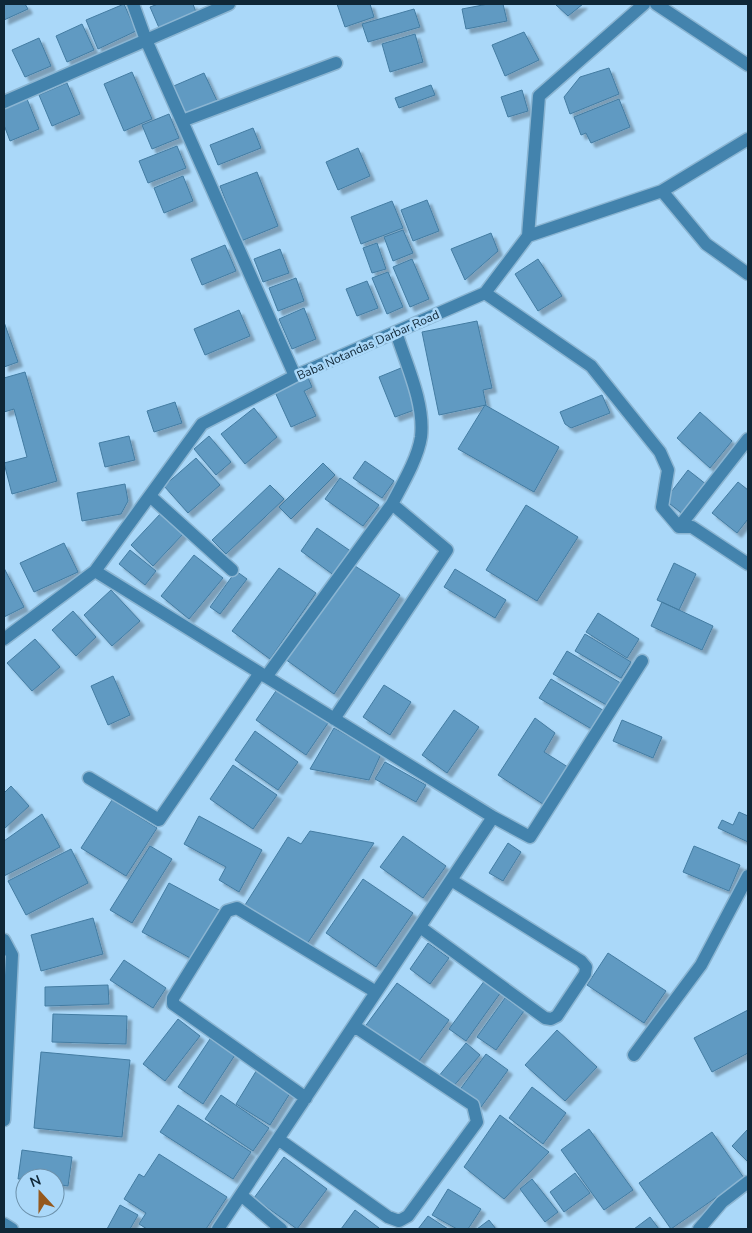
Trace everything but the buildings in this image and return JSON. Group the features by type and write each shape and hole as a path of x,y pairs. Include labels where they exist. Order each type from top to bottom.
{"street":[{"path":"133,4 146,40 295,376"},
{"path":"4,102 229,4"},
{"path":"644,4 539,96 528,236 662,191 748,139"},
{"path":"656,4 748,65"},
{"path":"182,120 336,63"},
{"path":"662,191 706,244 748,274"},
{"name":"Baba Notandas Darbar Road","path":"4,639 95,572 202,424 295,376 485,293 528,236"},
{"path":"485,293 591,366 660,452 668,470 662,507 679,527 692,527 748,564"},
{"path":"89,778 159,820 263,675 392,504 407,476 421,437 418,405 396,332"},
{"path":"679,527 748,439"},
{"path":"150,496 232,570"},
{"path":"334,719 447,550 392,504"},
{"path":"95,572 493,817 530,837 642,661"},
{"path":"218,1229 493,817"},
{"path":"634,1055 701,965 748,876"},
{"path":"420,927 545,1018 551,1019 557,1016 581,981 586,967 581,961 452,880"},
{"path":"306,1098 173,1004 173,998 227,911 237,908 376,992"},
{"path":"4,940 12,955 4,1120"},
{"path":"278,1139 388,1217 399,1221 408,1216 477,1122 473,1106 354,1026"},
{"path":"698,1229 722,1202 748,1182"},
{"path":"241,1195 281,1229"},
{"path":"4,1224 12,1229"}]}
